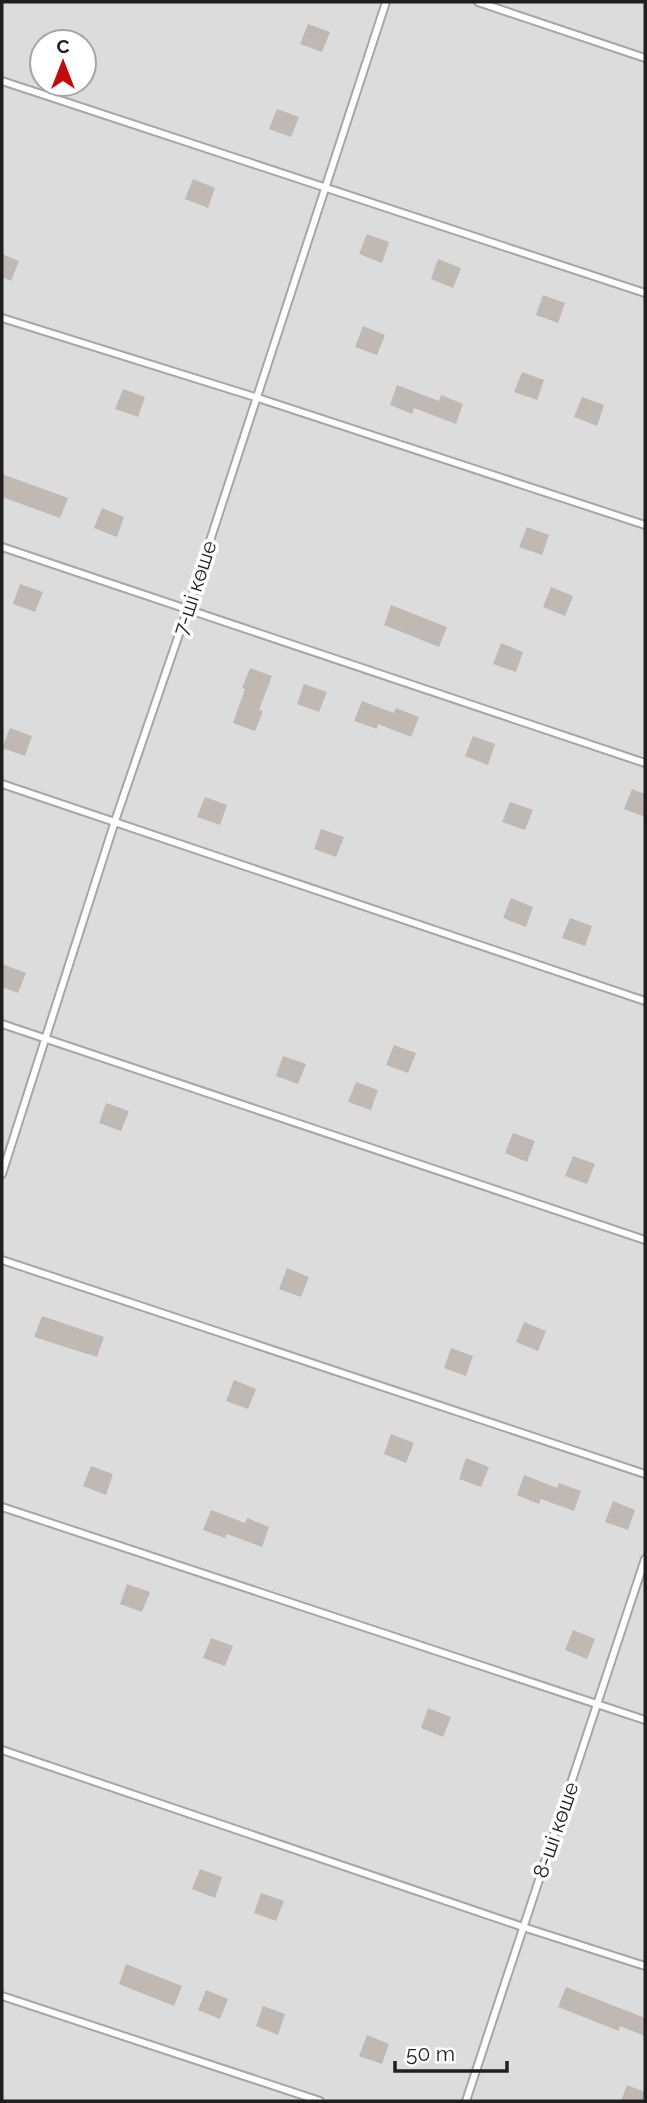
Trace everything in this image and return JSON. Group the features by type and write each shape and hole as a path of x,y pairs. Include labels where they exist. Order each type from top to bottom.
{"lane":[{"name":"7-ші көше","path":"2,1174 115,821 258,398 386,2"},
{"path":"478,2 645,58"},
{"path":"2,81 645,293"},
{"path":"2,318 258,398 645,525"},
{"path":"2,547 645,762"},
{"path":"2,784 645,1001"},
{"path":"2,1024 645,1240"},
{"path":"2,1260 645,1474"},
{"path":"2,1507 645,1720"},
{"name":"8-ші көше","path":"466,2101 645,1559"},
{"path":"2,1750 645,1966"},
{"path":"2,1996 320,2101"}],"shaded area":[{"path":"2,2 645,2 645,2101 2,2101"}],"building":[{"path":"308,24 330,32 322,52 300,44"},
{"path":"277,109 299,117 291,137 269,129"},
{"path":"193,179 215,188 208,208 185,199"},
{"path":"367,234 389,242 382,263 359,254"},
{"path":"2,254 19,261 11,281 2,277"},
{"path":"438,259 461,268 453,288 431,279"},
{"path":"543,295 565,303 558,323 536,315"},
{"path":"363,326 385,335 377,355 355,347"},
{"path":"522,372 544,380 537,400 514,392"},
{"path":"397,385 439,401 441,395 463,404 456,424 414,408 412,414 390,405"},
{"path":"123,389 145,397 138,417 115,409"},
{"path":"582,397 604,405 597,426 574,417"},
{"path":"2,474 68,498 60,518 2,497"},
{"path":"102,508 124,517 117,537 94,528"},
{"path":"527,527 549,535 542,555 519,547"},
{"path":"20,584 43,592 35,612 13,604"},
{"path":"551,587 573,596 565,616 543,607"},
{"path":"391,605 447,627 439,647 384,625"},
{"path":"501,643 523,652 516,672 493,664"},
{"path":"250,668 272,676 259,710 263,711 255,731 233,723"},
{"path":"304,684 327,692 319,712 297,704"},
{"path":"362,701 394,713 396,708 419,717 411,737 378,724 377,729 354,721"},
{"path":"10,728 32,736 25,756 2,748"},
{"path":"473,736 495,744 488,765 465,756"},
{"path":"632,789 645,794 645,817 624,809"},
{"path":"205,797 227,805 220,825 197,817"},
{"path":"510,802 533,810 525,830 502,822"},
{"path":"321,829 344,837 336,857 314,849"},
{"path":"511,898 533,907 526,927 503,918"},
{"path":"570,918 592,926 585,946 562,938"},
{"path":"2,964 26,973 18,993 2,987"},
{"path":"394,1045 416,1053 408,1073 386,1065"},
{"path":"283,1056 306,1064 298,1084 276,1076"},
{"path":"356,1082 378,1090 371,1110 348,1102"},
{"path":"106,1103 129,1111 121,1131 99,1123"},
{"path":"513,1133 535,1141 527,1162 505,1153"},
{"path":"573,1156 595,1164 587,1184 565,1176"},
{"path":"287,1268 309,1277 301,1297 279,1289"},
{"path":"42,1316 104,1337 97,1357 34,1337"},
{"path":"524,1322 546,1331 538,1351 516,1342"},
{"path":"451,1348 473,1356 466,1376 444,1368"},
{"path":"234,1380 256,1389 248,1409 226,1401"},
{"path":"391,1434 414,1443 406,1463 384,1454"},
{"path":"466,1458 489,1467 481,1487 459,1479"},
{"path":"91,1466 113,1474 106,1495 83,1486"},
{"path":"524,1475 557,1488 559,1483 581,1491 574,1511 541,1499 539,1504 517,1495"},
{"path":"613,1501 635,1510 628,1530 605,1522"},
{"path":"211,1510 245,1523 247,1518 269,1527 262,1547 227,1534 225,1538 203,1530"},
{"path":"127,1584 150,1592 142,1612 120,1604"},
{"path":"573,1630 595,1639 587,1659 565,1650"},
{"path":"211,1638 233,1646 225,1666 203,1658"},
{"path":"428,1708 451,1717 443,1737 421,1728"},
{"path":"200,1869 222,1877 215,1898 192,1889"},
{"path":"261,1893 284,1901 276,1921 254,1913"},
{"path":"126,1964 182,1986 174,2006 119,1984"},
{"path":"566,1987 645,2018 645,2036 620,2026 619,2031 558,2007"},
{"path":"206,1990 228,1999 220,2019 198,2010"},
{"path":"263,2006 285,2014 278,2035 256,2026"},
{"path":"367,2035 389,2044 382,2064 359,2056"},
{"path":"627,2085 645,2092 645,2101 621,2101"}]}
